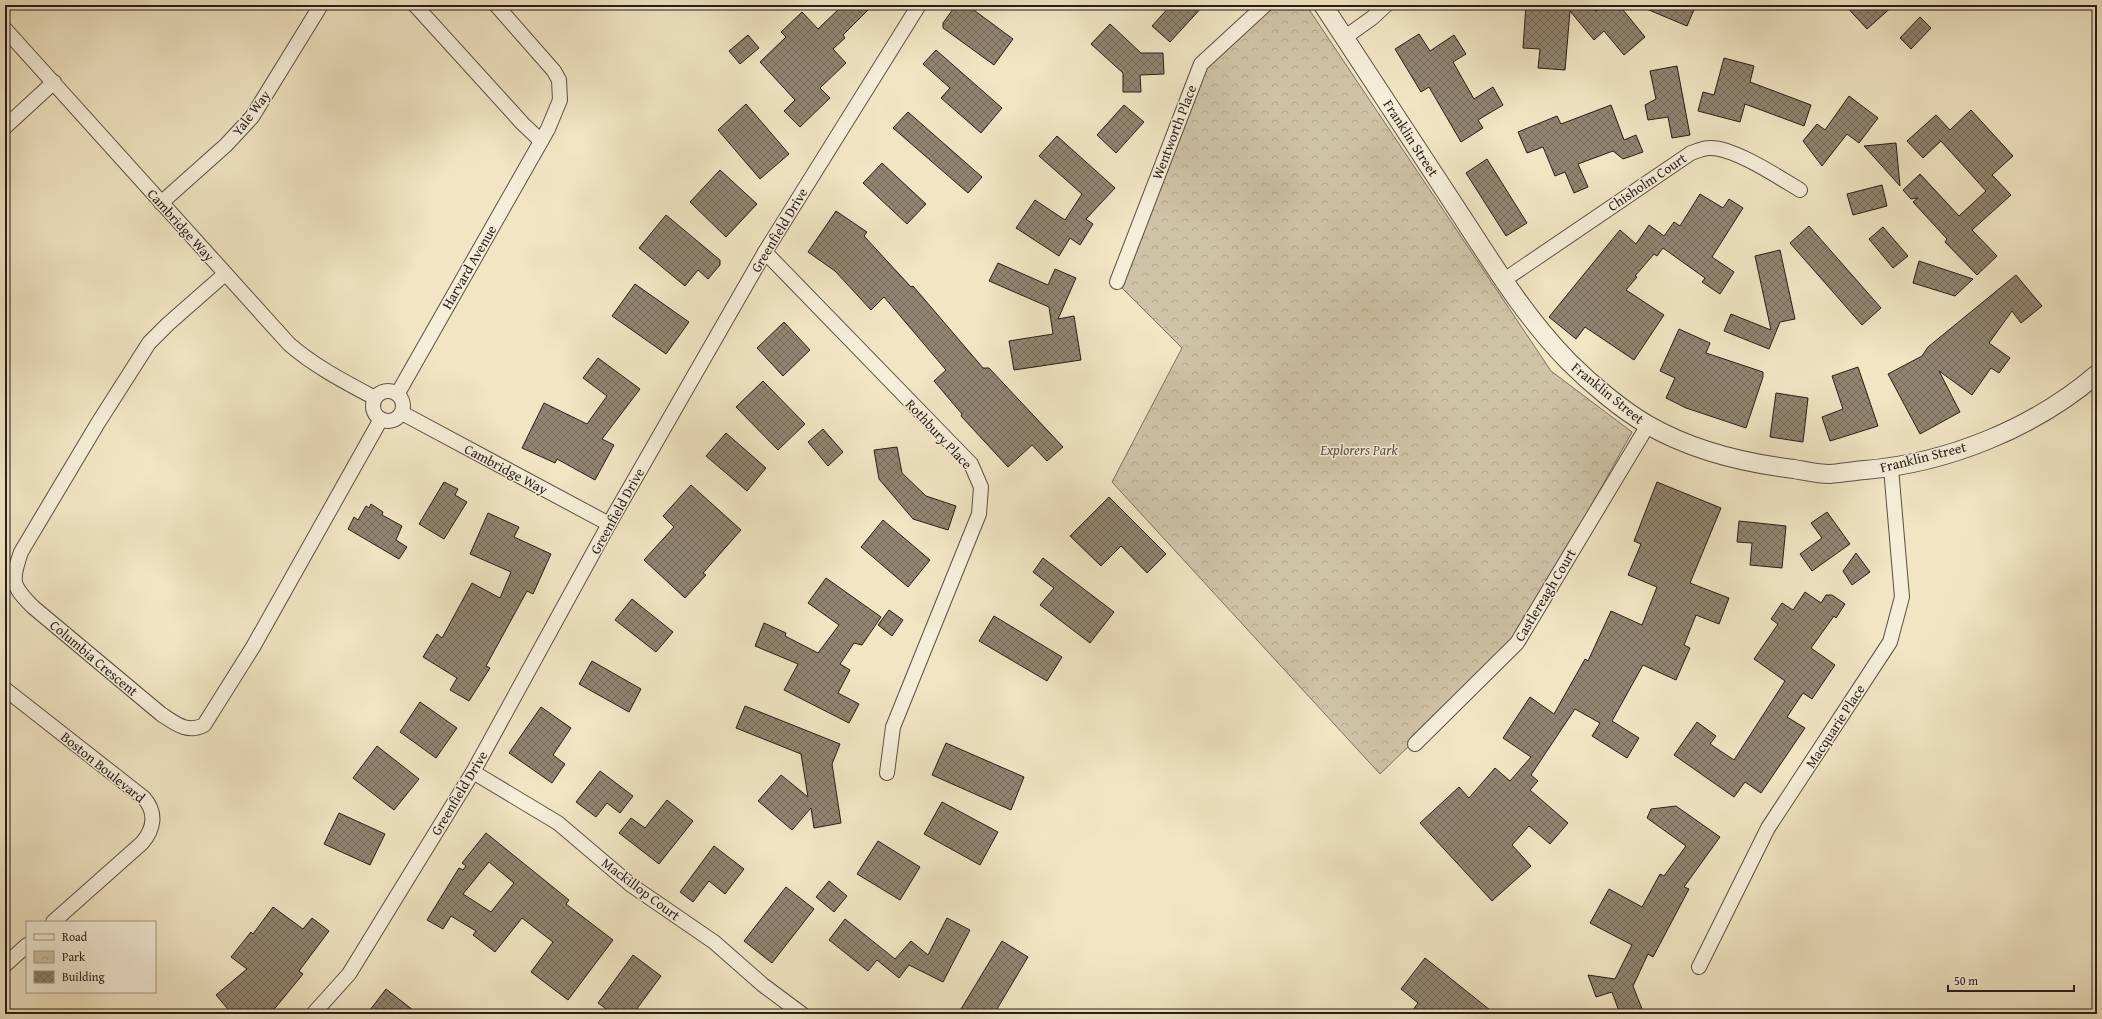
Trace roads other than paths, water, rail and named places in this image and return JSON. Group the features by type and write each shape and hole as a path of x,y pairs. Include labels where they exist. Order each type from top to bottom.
{"street":[{"name":"Yale Way","path":"161,203 226,145 252,117 321,5"},
{"path":"415,5 523,124 541,141"},
{"name":"Harvard Avenue","path":"398,393 541,141 556,112 560,100 559,80 548,63 496,5"},
{"name":"Greenfield Drive","path":"313,1014 349,974 473,772 609,524 765,252 919,5"},
{"name":"Wentworth Place","path":"1117,282 1201,64 1265,5"},
{"name":"Franklin Street","path":"1323,5 1504,280 1536,325 1569,362 1608,396 1648,425 1698,447 1734,459 1773,466 1828,474 1891,468 1948,454 1995,437 2044,411 2081,387 2097,374"},
{"path":"1344,38 1372,18 1386,5"},
{"name":"Cambridge Way","path":"5,29 269,323 302,356 375,398"},
{"path":"5,127 54,82"},
{"name":"Chisholm Court","path":"1504,280 1691,153 1710,148 1730,152 1768,170 1800,190"},
{"name":"Rothbury Place","path":"765,252 970,464 981,487 979,514 893,727 887,773"},
{"name":"Columbia Crescent","path":"225,274 168,324 149,343 102,417 21,552 14,574 18,591 33,607 161,714 183,728 196,730 204,726 253,647 381,419"},
{"path":"388,390 398,393 403,402 402,413 391,421 381,419 377,416 373,408 375,398 378,394 388,390"},
{"name":"Cambridge Way","path":"402,413 609,524"},
{"name":"Castlereagh Court","path":"1415,744 1517,643 1648,425"},
{"name":"Macquarie Place","path":"1699,967 1768,828 1890,642 1902,597 1891,468"},
{"name":"Boston Boulevard","path":"5,689 144,798 150,805 153,815 149,834 142,843 54,921"},
{"name":"Mackillop Court","path":"473,772 558,823 631,885 714,942 762,986 802,1014"},
{"path":"5,965 26,946"}],"park label":[{"name":"Explorers Park","path":"1359,450"}]}
